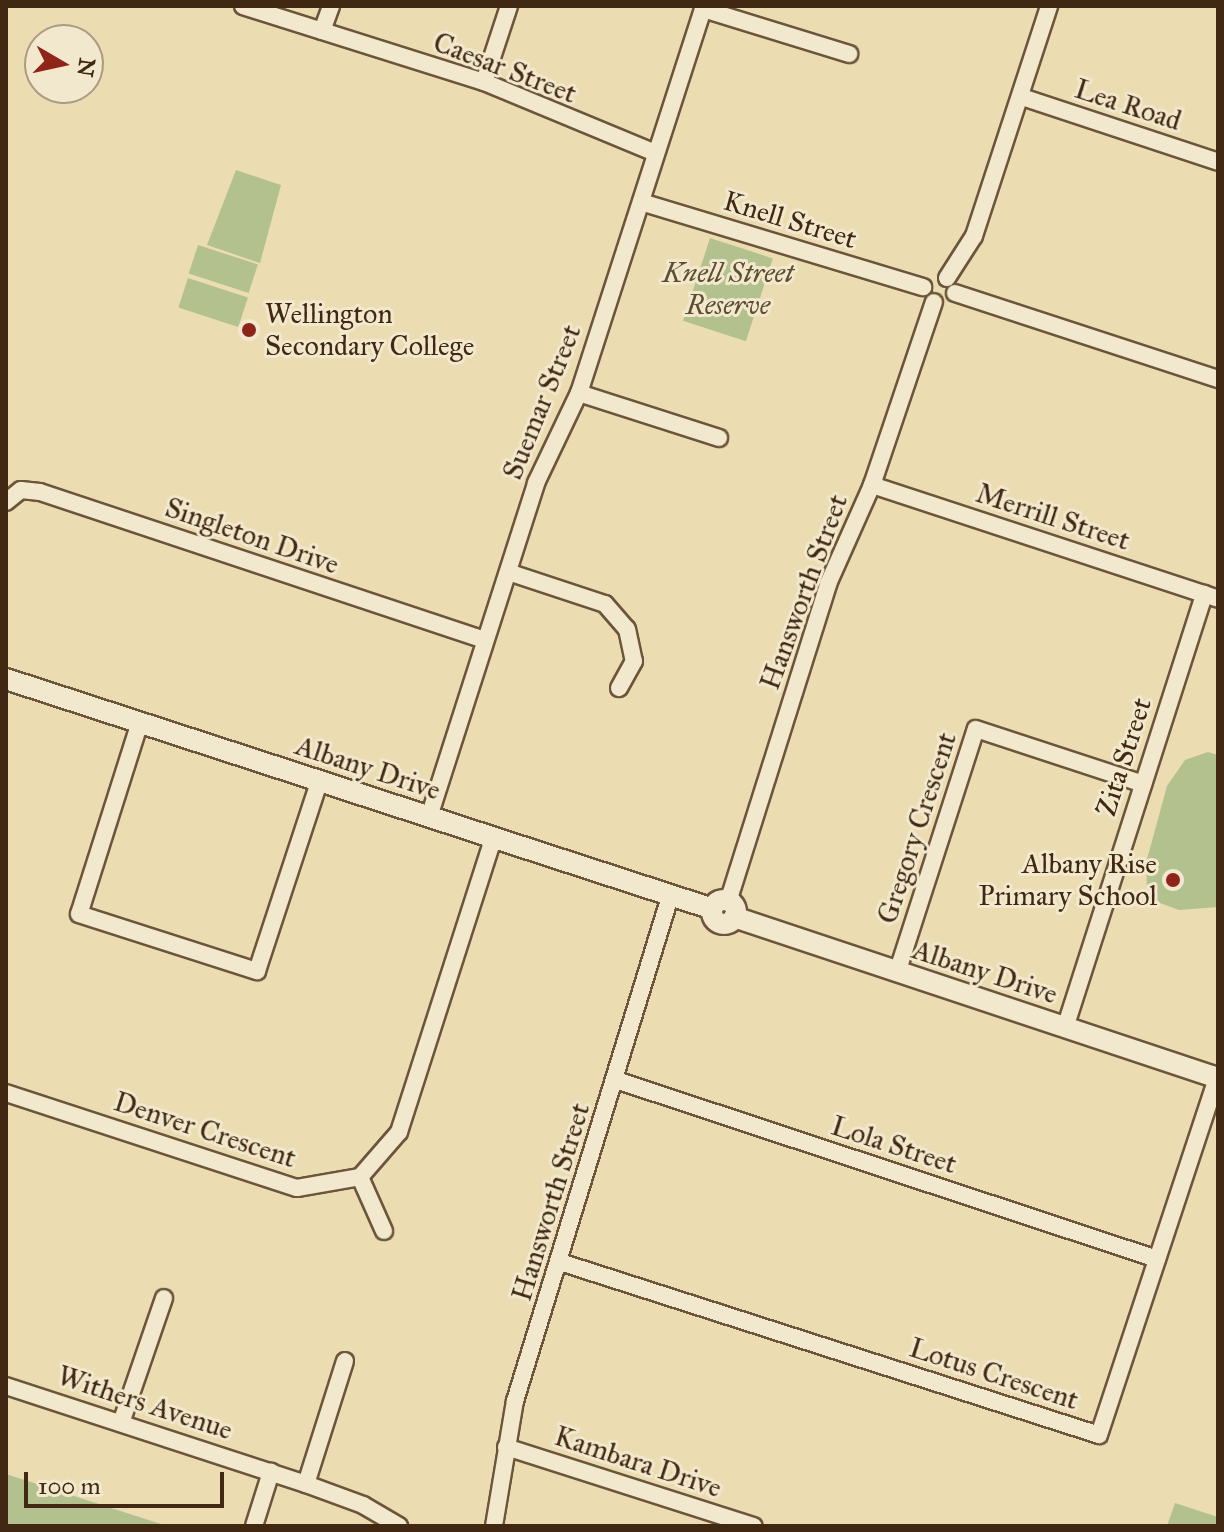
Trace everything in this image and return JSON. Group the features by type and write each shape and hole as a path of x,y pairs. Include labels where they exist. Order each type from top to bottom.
{"street":[{"name":"Caesar Street","path":"243,6 484,82 655,153"},
{"path":"322,31 331,6"},
{"path":"484,82 509,6"},
{"path":"704,7 849,54"},
{"name":"Suemar Street","path":"429,817 536,483 579,393 704,7"},
{"path":"1050,8 974,236 951,286 934,302 925,297 923,287 939,276 951,286 1218,379"},
{"name":"Lea Road","path":"1022,97 1218,162"},
{"name":"Knell Street","path":"641,202 923,287"},
{"name":"Hansworth Street","path":"725,909 828,584 872,485 934,302"},
{"path":"579,393 719,438"},
{"name":"Merrill Street","path":"872,485 1211,596"},
{"name":"Singleton Drive","path":"6,502 21,490 40,492 485,640"},
{"path":"508,572 605,604 627,629 634,661 619,688"},
{"name":"Zita Street","path":"1065,1028 1143,784 1211,596"},
{"name":"Albany Drive","path":"6,679 670,897 725,909 897,973 1217,1078"},
{"path":"140,722 79,914 257,971 319,782"},
{"name":"Gregory Crescent","path":"897,973 976,729 1143,784"},
{"path":"384,1231 360,1177 399,1132 493,839"},
{"name":"Hansworth Street","path":"494,1526 506,1447 670,897"},
{"name":"Lotus Crescent","path":"560,1262 1099,1435 1217,1078"},
{"name":"Lola Street","path":"616,1080 1157,1259"},
{"name":"Denver Crescent","path":"6,1093 297,1188 360,1177"},
{"path":"121,1423 164,1298"},
{"path":"306,1484 345,1361"},
{"name":"Withers Avenue","path":"6,1386 306,1484 399,1526"},
{"name":"Kambara Drive","path":"506,1447 754,1526"},
{"path":"254,1526 271,1472"}],"green space":[{"path":"236,170 281,185 260,263 207,245"},
{"name":"Knell Street Reserve","path":"710,238 773,258 746,341 683,321"},
{"path":"198,245 258,264 249,293 189,274"},
{"path":"188,278 248,297 238,327 178,307"},
{"path":"1208,752 1218,755 1218,907 1179,910 1160,903 1147,888 1146,863 1167,786 1185,760"},
{"path":"6,1474 167,1526 6,1526"},
{"path":"1175,1503 1218,1517 1218,1526 1167,1526"}],"place":[{"name":"Wellington Secondary College","path":"249,330"},
{"name":"Albany Rise Primary School","path":"1173,880"}]}
